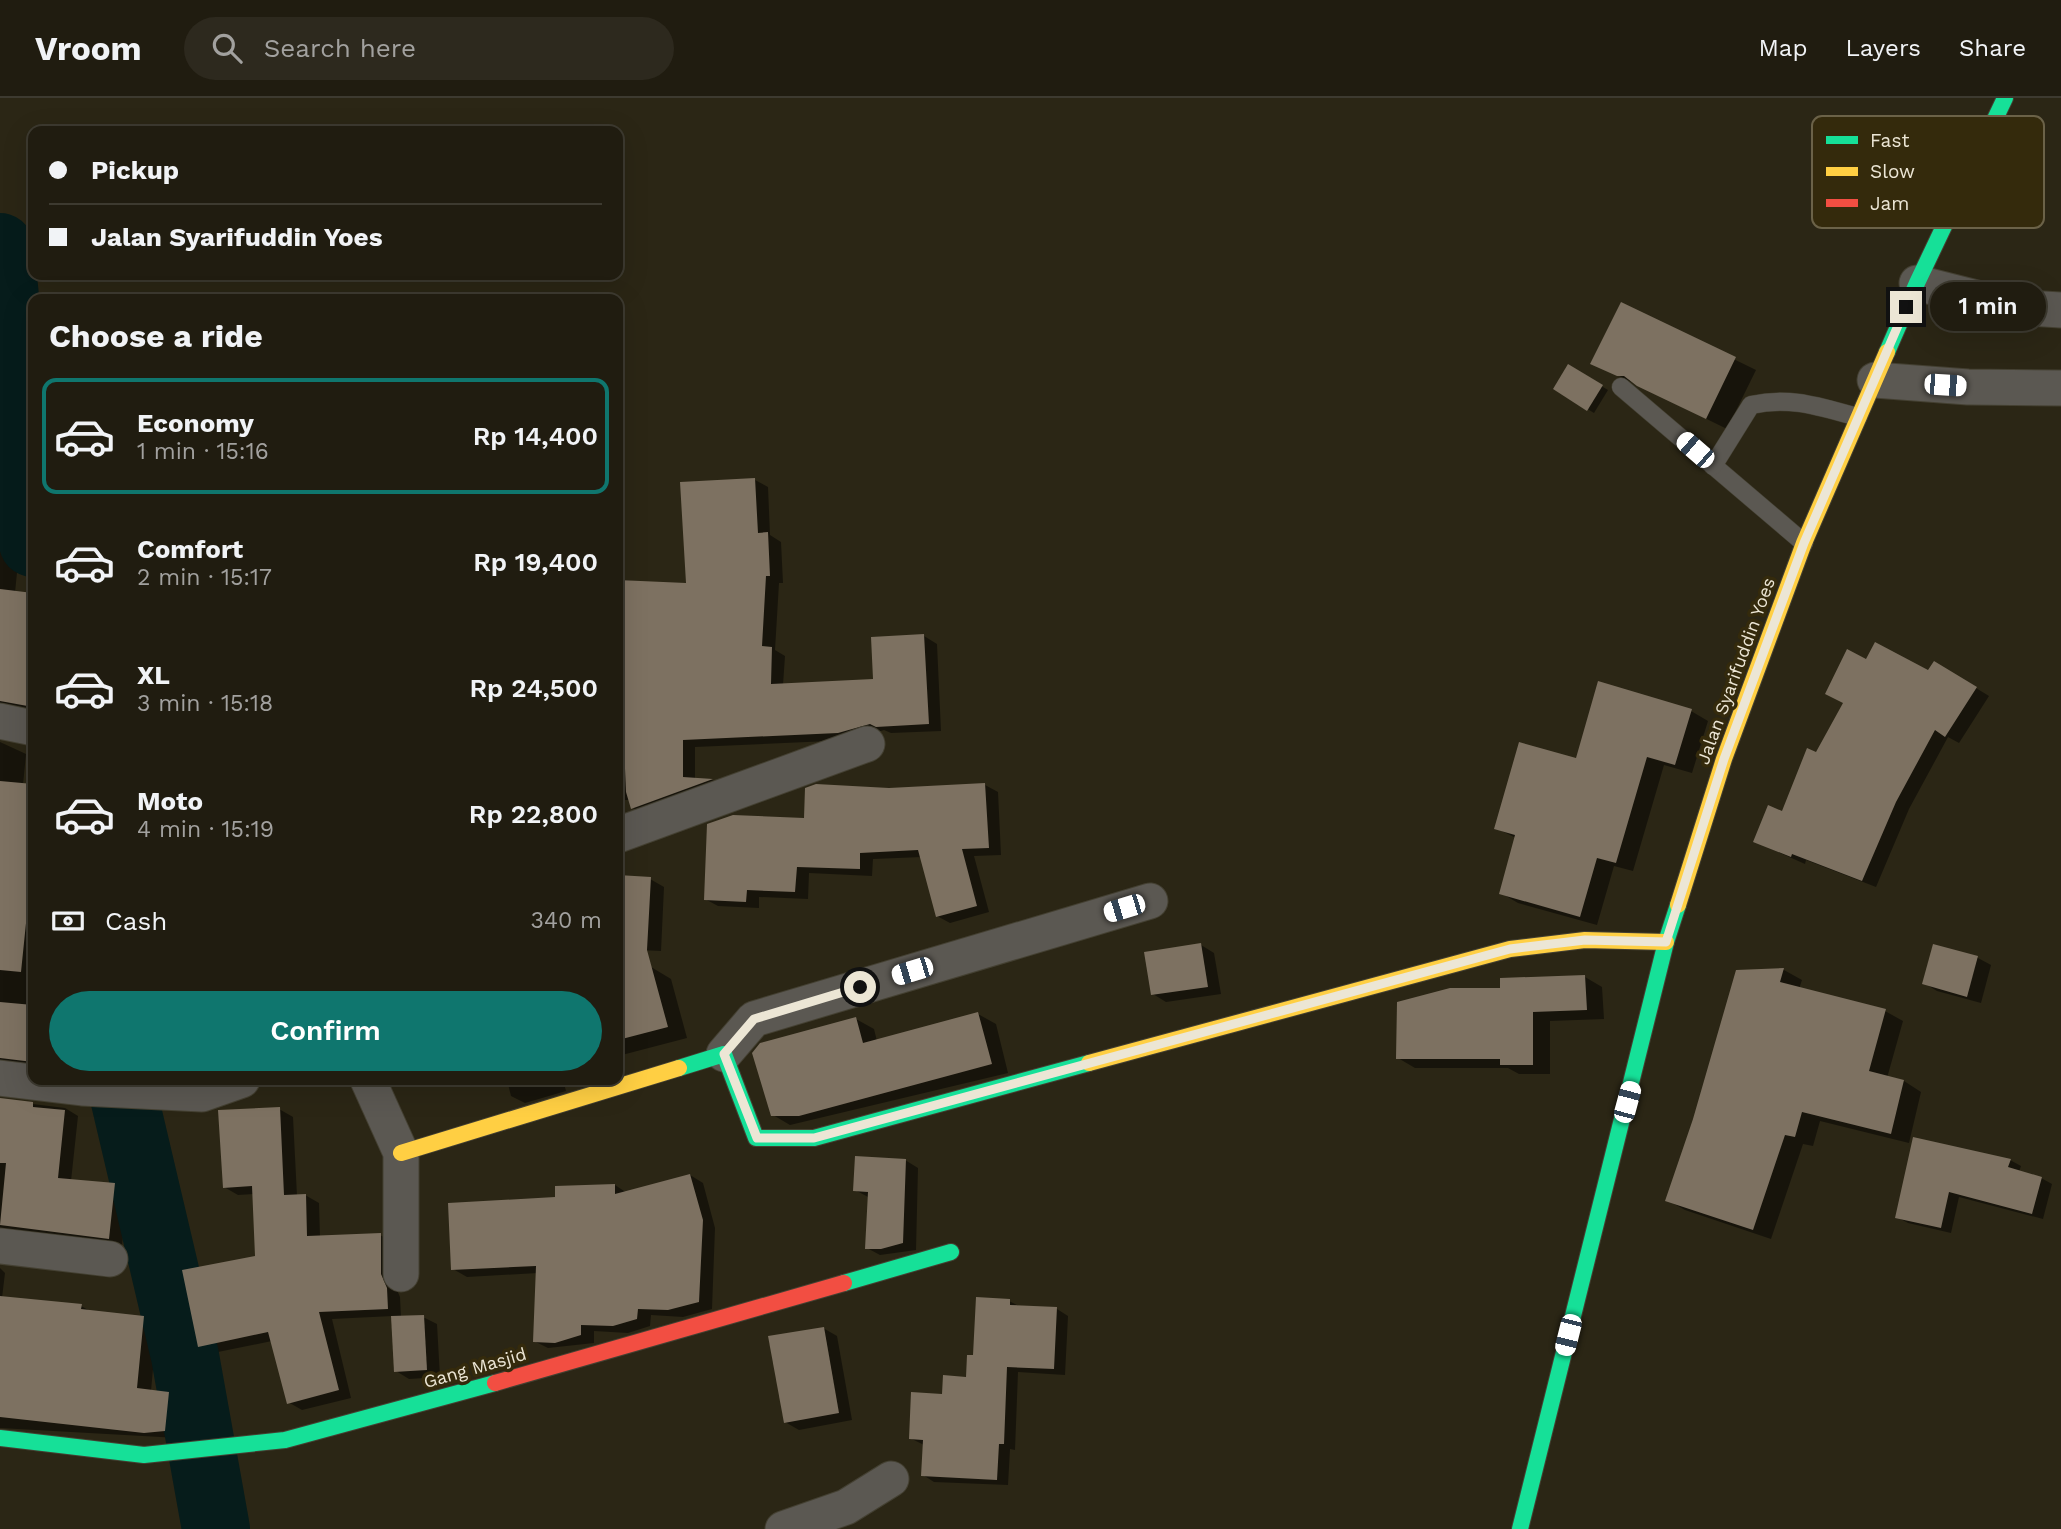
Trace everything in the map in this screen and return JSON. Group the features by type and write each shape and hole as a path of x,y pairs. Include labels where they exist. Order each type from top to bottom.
{"main road":[{"name":"Jalan Syarifuddin Yoes","path":"1996,116 2005,98"},
{"name":"Jalan Syarifuddin Yoes","path":"1520,1529 1666,942 1724,759 1804,543 1943,228"},
{"path":"623,1085 724,1054 757,1138 814,1138 1510,949 1585,940 1666,942"},
{"path":"401,1153 623,1085"},
{"name":"Gang Masjid","path":"0,1438 144,1455 285,1440 400,1410 951,1252"}],"street":[{"path":"1917,282 2012,307 2061,310"},
{"path":"1875,380 1968,387 2061,388"},
{"path":"0,720 28,727"},
{"path":"623,824 867,744"},
{"path":"724,1054 754,1019 1150,901"},
{"path":"0,1077 28,1081"},
{"path":"60,1085 202,1094 228,1085"},
{"path":"370,1085 401,1153 401,1274"},
{"path":"0,1246 110,1259"},
{"path":"783,1529 846,1507 891,1479"}],"lane":[{"path":"1621,387 1804,543"},
{"path":"1713,466 1751,405 1795,401 1858,417"}],"building":[{"path":"1621,302 1736,357 1706,419 1637,386 1624,376 1617,376 1590,364"},
{"path":"1568,364 1603,385 1587,411 1553,389"},
{"path":"755,478 758,533 768,532 770,576 766,576 762,646 772,647 771,684 873,679 871,637 924,634 929,724 876,727 870,724 838,733 683,740 683,777 713,779 631,809 626,792 623,745 623,580 686,583 680,482"},
{"path":"0,589 28,592 28,706 0,701"},
{"path":"1875,642 1928,670 1934,661 1977,687 1945,737 1935,730 1896,802 1862,881 1753,842 1768,805 1782,811 1807,748 1816,752 1843,703 1825,694 1847,649 1866,659"},
{"path":"1598,681 1692,709 1675,765 1647,757 1616,863 1597,858 1580,917 1499,894 1515,835 1494,829 1519,742 1576,758"},
{"path":"0,781 28,784 28,904 21,972 0,970"},
{"path":"985,783 989,848 962,849 977,906 936,917 918,850 860,853 860,869 797,867 795,892 747,890 746,902 704,900 707,824 733,815 804,818 805,788 816,784 889,788"},
{"path":"623,875 651,877 647,950 668,1027 623,1039"},
{"path":"1201,943 1208,987 1151,995 1144,952"},
{"path":"1933,944 1978,956 1967,997 1922,984"},
{"path":"1784,968 1780,982 1886,1009 1869,1071 1904,1080 1891,1134 1802,1112 1795,1137 1785,1135 1753,1230 1665,1201 1693,1119 1736,970"},
{"path":"1585,975 1587,1010 1533,1012 1533,1065 1500,1065 1500,1059 1396,1059 1397,1002 1450,988 1500,988 1500,978"},
{"path":"0,1002 28,1005 28,1061 0,1058"},
{"path":"978,1012 992,1064 799,1116 771,1116 752,1053 760,1043 856,1017 863,1043"},
{"path":"0,1098 33,1102 33,1107 65,1110 58,1178 115,1183 109,1239 0,1225 6,1163 0,1163"},
{"path":"280,1107 284,1195 306,1194 307,1236 381,1233 381,1274 387,1288 388,1309 319,1312 339,1390 287,1404 268,1332 198,1347 182,1270 255,1256 252,1186 223,1188 218,1110"},
{"path":"1913,1137 2011,1159 2008,1167 2042,1177 2032,1214 1949,1192 1941,1228 1895,1218"},
{"path":"855,1156 906,1159 903,1243 881,1249 865,1249 868,1192 853,1191"},
{"path":"690,1174 703,1220 699,1302 668,1310 638,1309 637,1319 613,1326 581,1325 581,1335 555,1343 533,1342 536,1266 451,1270 448,1203 555,1197 555,1186 615,1184 615,1194"},
{"path":"0,1296 82,1304 81,1309 144,1316 137,1388 169,1392 165,1431 144,1433 0,1417"},
{"path":"976,1297 1010,1299 1010,1305 1057,1307 1054,1369 1007,1367 1004,1444 999,1444 997,1480 921,1476 923,1440 909,1439 911,1392 942,1394 943,1375 966,1377 967,1355 973,1355"},
{"path":"424,1315 427,1370 394,1372 391,1316"},
{"path":"824,1327 839,1413 784,1423 768,1336"}],"waterway":[{"path":"0,247 28,514"},
{"path":"121,1085 185,1356 216,1529"}],"traffic: fast":[{"path":"1996,116 2005,98"},
{"path":"1887,352 1943,228"},
{"path":"1520,1529 1666,942 1678,905"},
{"path":"679,1068 724,1054 756,1138 814,1138 1089,1063"},
{"path":"844,1283 951,1252"},
{"path":"0,1438 144,1455 285,1440 495,1383"}],"traffic: slow":[{"path":"1678,905 1724,759 1804,543 1887,352"},
{"path":"1089,1063 1510,949 1585,940 1666,942"},
{"path":"401,1153 679,1068"}],"traffic: jam":[{"path":"495,1383 844,1283"}],"route":[{"path":"860,987 754,1019 724,1054 757,1138 814,1138 1510,949 1585,940 1666,942 1695,843 1724,759 1804,543 1906,307"}]}
